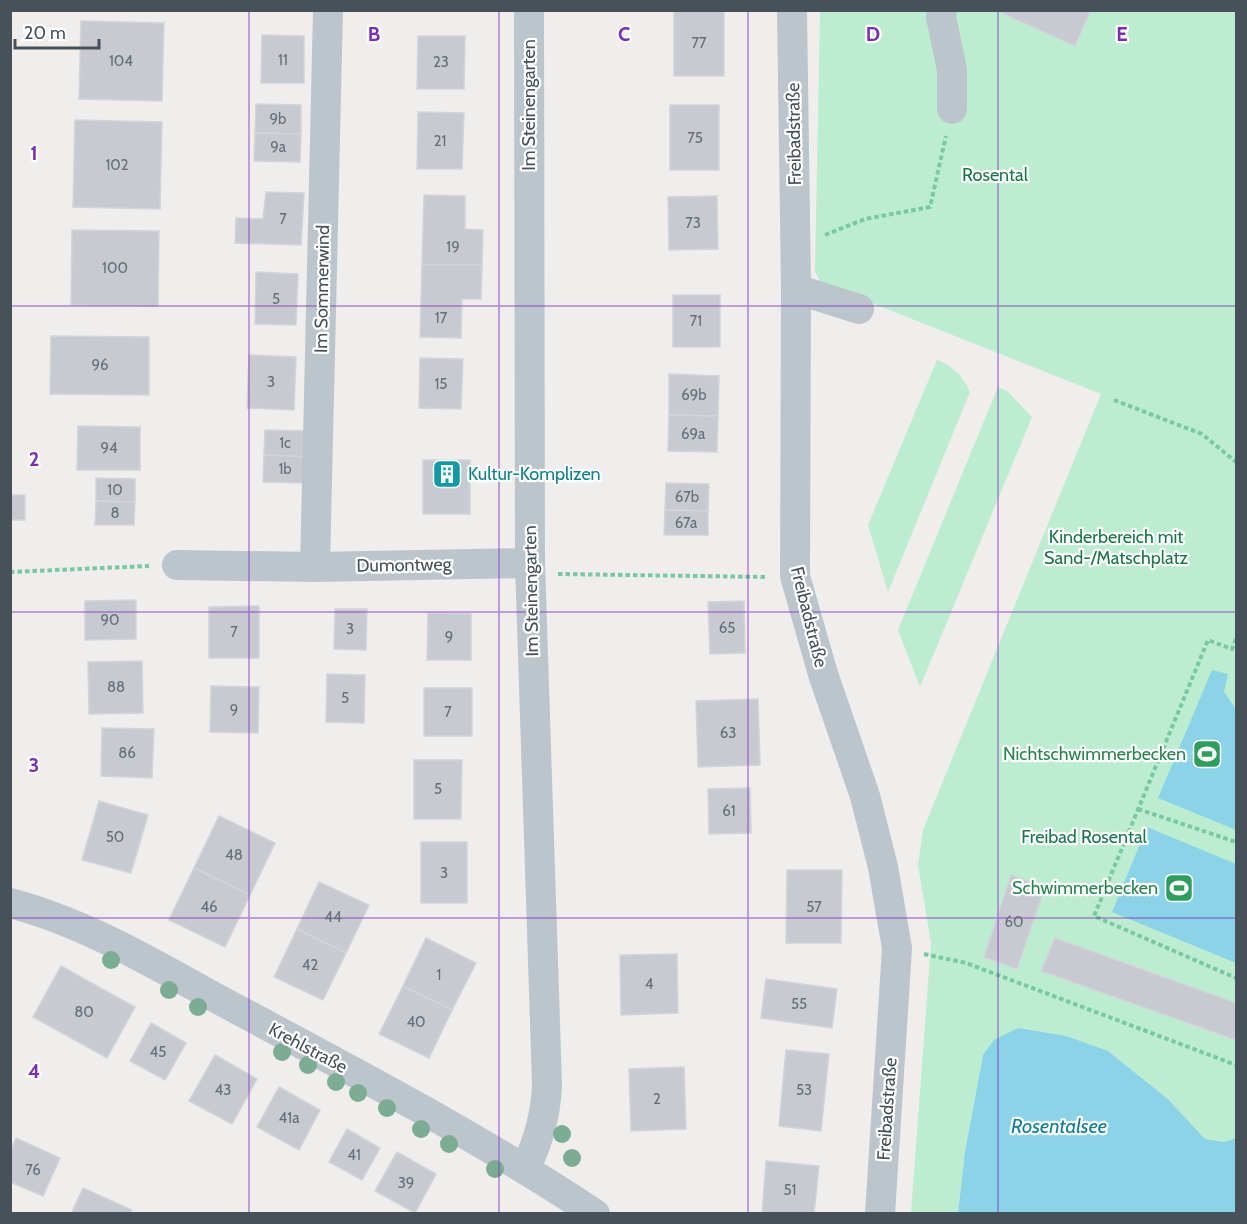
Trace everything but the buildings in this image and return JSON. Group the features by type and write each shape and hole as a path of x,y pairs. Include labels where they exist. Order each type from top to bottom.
{"street":[{"name":"Im Sommerwind","path":"315,567 328,10"},
{"name":"Im Steinengarten","path":"525,1167 537,1144 546,1111 547,1084 530,563 529,10"},
{"name":"Freibadstraße","path":"792,10 796,245 795,576 823,674 866,796 884,867 897,948 880,1214"},
{"path":"942,10 941,17 951,70 952,109"},
{"path":"796,289 859,309"},
{"name":"Dumontweg","path":"177,565 315,567 530,563"},
{"name":"Krehlstraße","path":"10,903 46,912 88,930 445,1121 525,1167 595,1214"}],"path":[{"path":"796,245 866,219 930,207 952,109"},
{"path":"1114,399 1202,434 1236,462"},
{"path":"530,563 551,573 795,576"},
{"path":"10,572 177,565"},
{"path":"1236,639 1232,650 1208,640 1094,916 1236,978"},
{"path":"1138,809 1236,842"},
{"path":"897,948 966,963 1236,1065"}],"green space":[{"path":"820,11 1236,11 1236,1138 1224,1142 1205,1139 1168,1099 1108,1051 983,1055 965,1151 958,1213 911,1213 931,943 918,865 923,830 1101,394 821,283 815,271"},
{"path":"937,360 957,372 970,392 888,592 868,525"},
{"path":"998,387 1007,391 1032,417 920,687 898,630"}],"water":[{"name":"Nichtschwimmerbecken","path":"1212,670 1228,674 1224,692 1236,709 1236,830 1158,798"},
{"name":"Schwimmerbecken","path":"1147,827 1236,864 1236,963 1112,912"},
{"name":"Rosentalsee","path":"1018,1028 1066,1036 1108,1051 1168,1099 1205,1139 1224,1142 1236,1138 1236,1213 958,1213 965,1151 983,1055 994,1040"}],"place":[{"name":"Kultur-Komplizen","path":"447,474"},
{"name":"Nichtschwimmerbecken","path":"1207,754"},
{"name":"Schwimmerbecken","path":"1179,888"}],"park label":[{"name":"Rosental","path":"995,175"},
{"name":"Kinderbereich mit Sand-/Matschplatz","path":"1116,547"},
{"name":"Freibad Rosental","path":"1084,837"}]}
